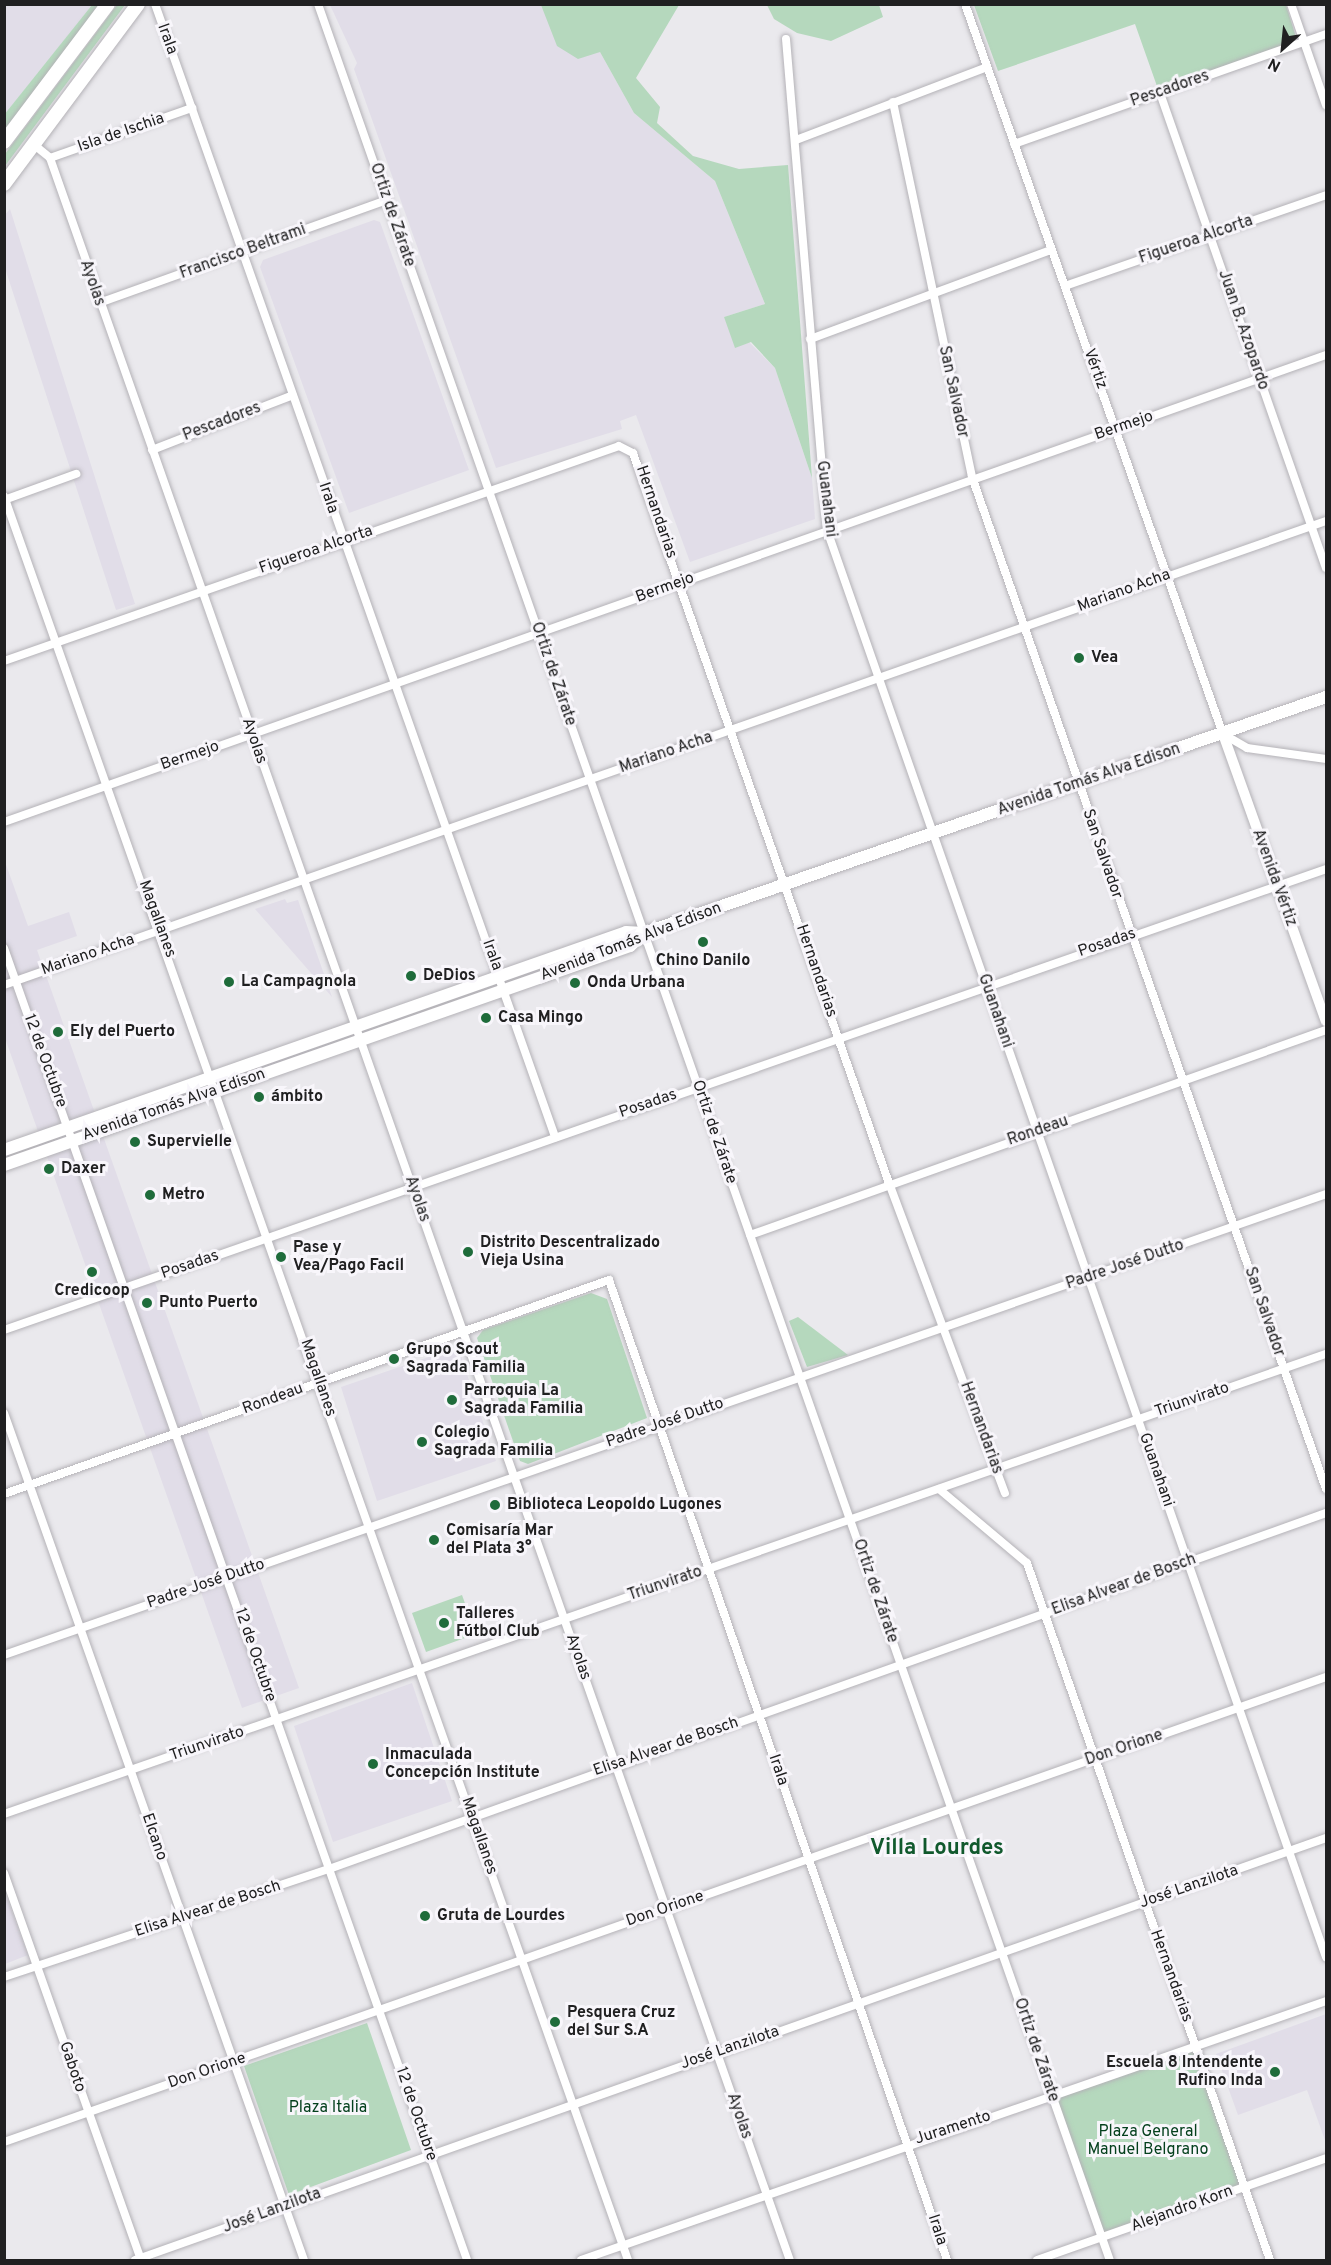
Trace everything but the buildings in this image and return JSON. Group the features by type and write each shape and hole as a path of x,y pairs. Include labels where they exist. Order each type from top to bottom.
{"main road":[{"path":"4,142 108,4"},
{"path":"4,184 138,4"},
{"name":"Avenida Tomás Alva Edison","path":"4,1150 626,932 644,933 1326,698"},
{"name":"Avenida Tomás Alva Edison","path":"4,1165 630,946 644,933"}],"street":[{"name":"Irala","path":"155,4 342,541 500,976 555,1137"},
{"name":"Ortiz de Zárate","path":"318,4 802,1377 1110,2260"},
{"name":"Vértiz","path":"966,4 1223,734"},
{"path":"1291,4 1326,105"},
{"name":"Pescadores","path":"1014,144 1326,34"},
{"name":"Guanahani","path":"786,39 827,531 1326,1957"},
{"path":"796,140 987,67"},
{"name":"Juan B. Azopardo","path":"1160,93 1326,568"},
{"name":"San Salvador","path":"893,102 972,477 1326,1489"},
{"name":"Isla de Ischia","path":"50,158 192,108"},
{"path":"33,144 50,158"},
{"name":"Ayolas","path":"50,158 99,303 790,2260"},
{"name":"Figueroa Alcorta","path":"1065,286 1326,195"},
{"name":"Francisco Beltrami","path":"99,303 387,200"},
{"path":"810,339 1052,250"},
{"name":"Bermejo","path":"4,822 827,531 972,477 1326,355"},
{"name":"Pescadores","path":"152,450 292,395"},
{"name":"Figueroa Alcorta","path":"4,661 488,490 619,446 628,449"},
{"name":"Hernandarias","path":"628,449 636,456 733,729 889,1183 945,1327 1005,1493"},
{"path":"5,498 76,474"},
{"name":"Magallanes","path":"5,498 107,786 162,930 268,1238 628,2260"},
{"name":"Mariano Acha","path":"4,985 1326,521"},
{"path":"1223,734 1246,748 1326,759"},
{"name":"Avenida Vértiz","path":"1223,734 1326,1021"},
{"name":"Posadas","path":"4,1330 1131,934 1326,869"},
{"name":"12 de Octubre","path":"4,948 467,2260"},
{"name":"Rondeau","path":"750,1234 1326,1030"},
{"name":"Padre José Dutto","path":"4,1655 514,1474 802,1377 1326,1194"},
{"name":"Irala","path":"609,1280 658,1424 712,1568 758,1714 947,2260"},
{"name":"Rondeau","path":"4,1494 463,1329 609,1280"},
{"name":"Triunvirato","path":"4,1814 1326,1354"},
{"name":"Elcano","path":"4,1413 304,2260"},
{"name":"Hernandarias","path":"939,1489 1022,1557 1045,1613 1097,1758 1144,1903 1270,2260"},
{"name":"Elisa Alvear de Bosch","path":"4,1977 329,1869 472,1815 1326,1513"},
{"name":"Don Orione","path":"4,2142 380,2012 1326,1677"},
{"name":"José Lanzilota","path":"139,2260 429,2153 1326,1838"},
{"name":"Gaboto","path":"4,1873 139,2260"},
{"name":"Juramento","path":"581,2260 908,2143 1326,2001"},
{"name":"Alejandro Korn","path":"1037,2260 1326,2158"}],"shaded area":[{"path":"4,5 92,5 7,116 4,115"},
{"path":"330,5 542,5 600,52 634,113 715,181 765,304 724,317 775,368 812,478 815,519 690,562 636,415 620,421 622,429 496,468 354,69 357,63"},
{"path":"10,209 135,604 116,610 5,268 4,216"},
{"path":"374,220 380,222 469,470 349,513 260,267 263,260"},
{"path":"4,859 28,926 69,912 77,936 37,950 299,1688 242,1708 5,1038"},
{"path":"285,899 287,903 298,900 332,997 255,909"},
{"name":"Colegio Sagrada Familia","path":"452,1349 460,1353 496,1461 377,1501 341,1387"},
{"name":"Inmaculada Concepción Institute","path":"412,1683 452,1801 333,1842 294,1726"},
{"path":"4,1890 28,1955 5,1964 4,1964"},
{"name":"Escuela 8 Intendente Rufino Inda","path":"1326,2014 1326,2143 1307,2090 1238,2115 1216,2054"}],"green space":[{"path":"92,5 100,5 5,129 4,115"},
{"path":"117,5 125,5 5,166 5,154"},
{"path":"541,5 679,5 636,78 660,107 657,123 693,156 739,169 788,165 812,478 775,368 751,342 735,348 724,317 765,304 715,181 634,113 600,52 578,59 557,46"},
{"path":"767,5 879,5 883,17 831,41 797,33 774,19"},
{"path":"974,5 1286,5 1296,37 1290,44 1158,89 1135,24 998,71"},
{"path":"591,1293 607,1299 647,1418 528,1464 520,1461 477,1338 483,1330"},
{"path":"798,1317 848,1355 807,1367 789,1321"},
{"name":"Talleres Fútbol Club","path":"462,1595 476,1634 426,1652 412,1613"},
{"name":"Plaza Italia","path":"367,2023 411,2150 289,2195 244,2066"},
{"name":"Plaza General Manuel Belgrano","path":"1196,2045 1244,2187 1102,2237 1052,2095"}],"place":[{"name":"Vea","path":"1079,658"},
{"name":"Chino Danilo","path":"703,942"},
{"name":"DeDios","path":"411,976"},
{"name":"La Campagnola","path":"229,982"},
{"name":"Onda Urbana","path":"575,983"},
{"name":"Casa Mingo","path":"486,1018"},
{"name":"Ely del Puerto","path":"58,1032"},
{"name":"ámbito","path":"259,1097"},
{"name":"Supervielle","path":"135,1142"},
{"name":"Daxer","path":"49,1169"},
{"name":"Metro","path":"150,1195"},
{"name":"Distrito Descentralizado Vieja Usina","path":"468,1252"},
{"name":"Pase y Vea/Pago Facil","path":"281,1257"},
{"name":"Credicoop","path":"92,1272"},
{"name":"Punto Puerto","path":"147,1303"},
{"name":"Grupo Scout Sagrada Familia","path":"394,1359"},
{"name":"Parroquia La Sagrada Familia","path":"452,1400"},
{"name":"Colegio Sagrada Familia","path":"422,1442"},
{"name":"Biblioteca Leopoldo Lugones","path":"495,1505"},
{"name":"Comisaría Mar del Plata 3°","path":"434,1540"},
{"name":"Talleres Fútbol Club","path":"444,1623"},
{"name":"Inmaculada Concepción Institute","path":"373,1764"},
{"name":"Gruta de Lourdes","path":"425,1916"},
{"name":"Pesquera Cruz del Sur S.A","path":"555,2022"},
{"name":"Escuela 8 Intendente Rufino Inda","path":"1275,2072"}],"district":[{"name":"Villa Lourdes","path":"937,1849"}]}
